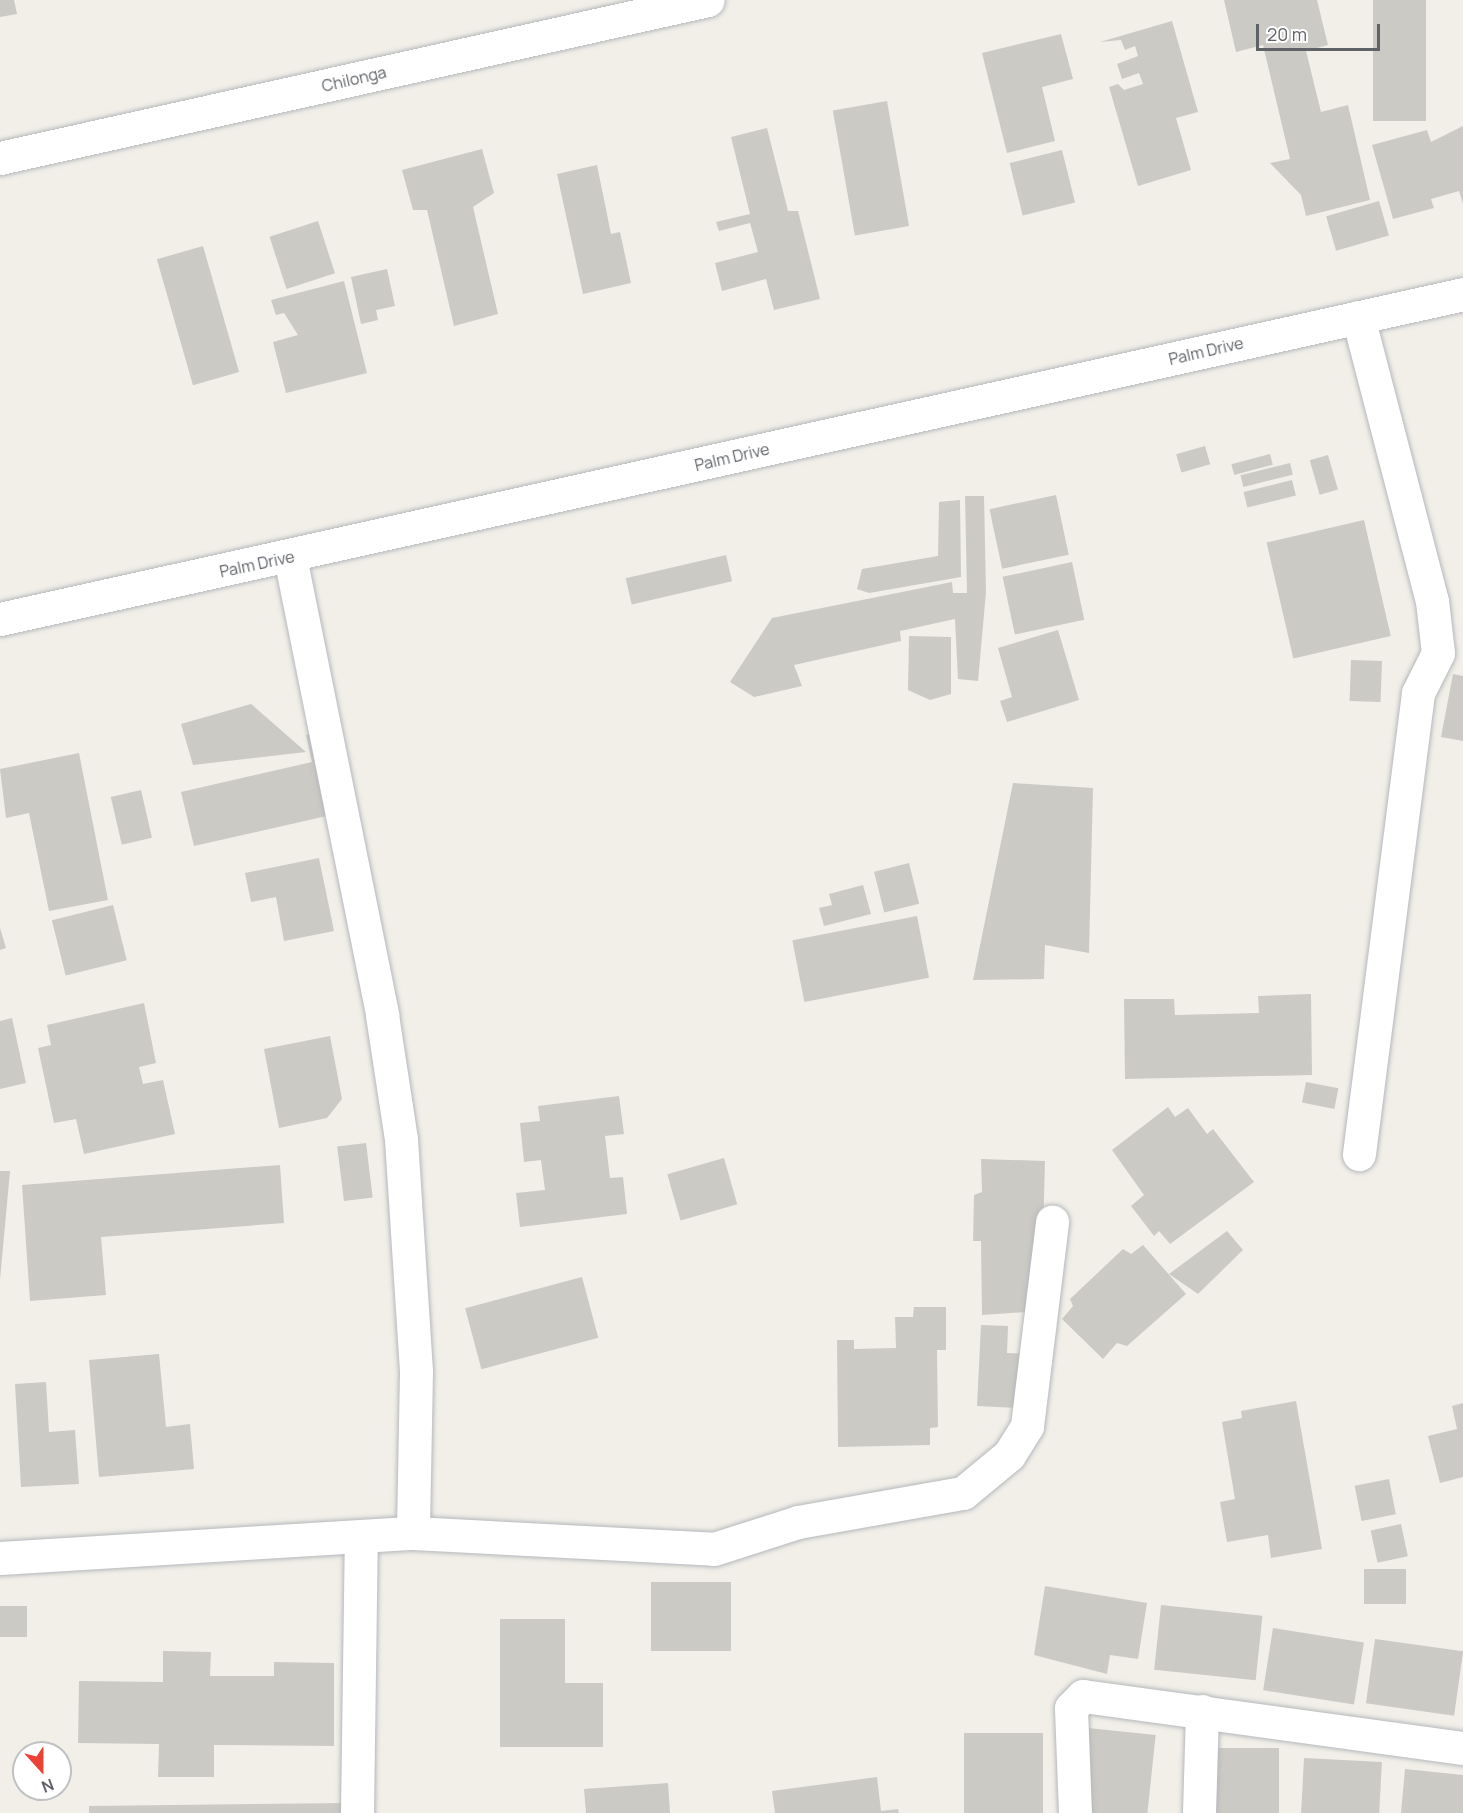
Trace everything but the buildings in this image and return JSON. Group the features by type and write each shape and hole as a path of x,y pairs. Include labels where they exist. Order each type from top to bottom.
{"street":[{"name":"Chilonga","path":"0,158 708,0"},
{"name":"Palm Drive","path":"0,619 290,557 1463,294"},
{"path":"1358,317 1432,601 1438,653 1418,693 1359,1154"},
{"path":"290,557 382,1015 401,1139 417,1383 413,1533"},
{"path":"0,1558 413,1533 714,1549 798,1522 963,1493 1009,1455 1026,1426 1052,1222"},
{"path":"357,1813 361,1536"},
{"path":"1075,1813 1075,1700 1083,1696 1463,1748"},
{"path":"1199,1813 1202,1711"}]}
